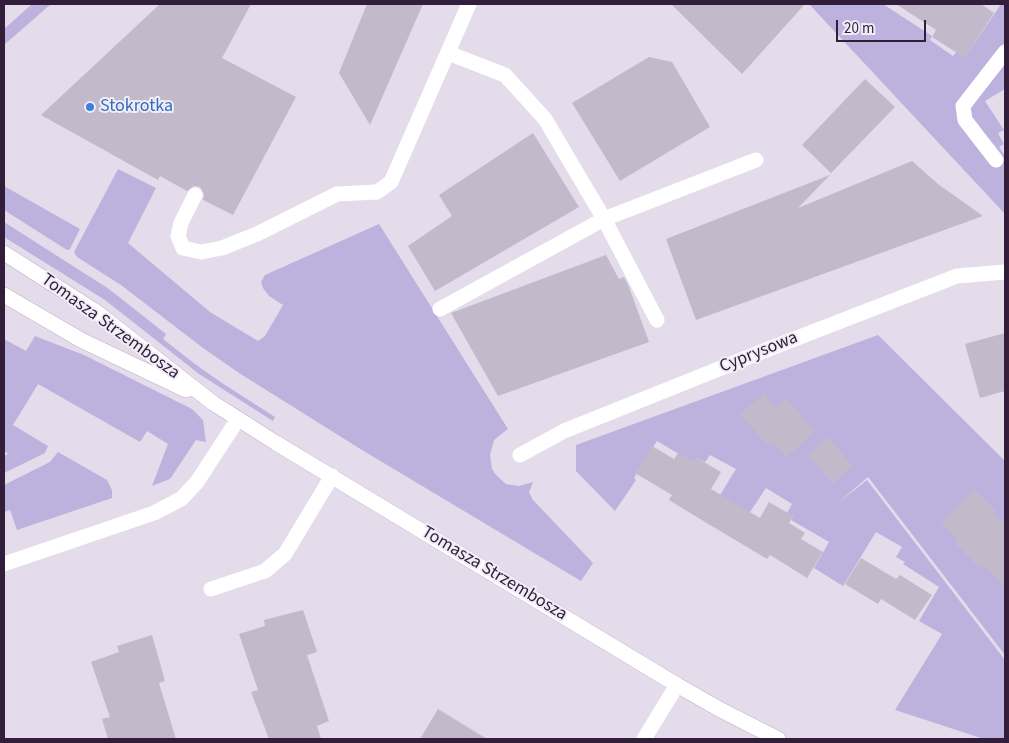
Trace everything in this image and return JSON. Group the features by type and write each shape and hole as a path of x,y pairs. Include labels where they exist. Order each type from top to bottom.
{"street":[{"path":"195,195 180,223 178,236 183,248 201,252 222,248 257,234 337,194 377,192 391,182 469,4"},
{"path":"996,160 965,120 963,106 1005,52"},
{"path":"448,53 504,75 545,119 604,219 657,320"},
{"path":"440,309 604,219 756,160"},
{"name":"Tomasza Strzembosza","path":"4,253 95,312 214,404 677,685 778,739"},
{"name":"Cyprysowa","path":"520,455 564,431 957,276 1005,272"},
{"name":"Tomasza Strzembosza","path":"4,295 81,340 214,404"},
{"path":"4,564 154,513 181,499 197,482 238,419"},
{"path":"211,588 265,570 286,554 332,476"},
{"path":"644,739 677,685"}],"shaded area":[{"path":"32,4 51,4 4,45 4,29"},
{"path":"809,4 883,4 932,36 930,40 953,56 957,51 966,56 1001,4 1005,4 1005,89 985,101 1004,130 998,133 1004,144 999,147 1005,156 1005,214"},
{"path":"118,169 156,188 128,243 210,312 258,341 265,336 283,305 269,296 263,288 261,282 265,275 379,224 508,429 494,440 490,455 492,469 506,484 519,486 533,482 529,492 533,500 593,563 581,581 362,450 239,373 121,285 77,257 74,252"},
{"path":"4,186 80,229 70,249 67,250 4,210"},
{"path":"4,222 109,289 166,334 163,339 222,383 275,417 273,421 199,374 105,300 4,237"},
{"path":"878,335 1005,461 1005,655 868,477 838,503 867,480 1005,660 1005,739 984,739 895,710 942,634 919,621 939,587 903,564 905,562 896,557 902,547 876,532 843,586 814,568 829,542 791,520 793,516 787,513 792,504 766,488 736,533 707,516 736,469 710,455 705,462 697,458 694,463 657,441 634,478 636,480 615,511 576,471 576,445"},
{"path":"35,336 84,355 192,409 203,420 206,442 196,440 170,479 152,486 168,444 147,431 140,442 38,384 13,425 48,446 45,453 4,473 4,456 8,454 4,451 4,339 26,351"},
{"path":"58,452 107,480 112,490 112,498 17,530 10,510 4,512 4,485 50,462"}],"building":[{"path":"160,4 251,4 222,58 296,97 233,215 203,200 204,194 200,187 194,186 187,191 160,176 158,180 41,115"},
{"path":"367,4 423,4 370,125 339,73"},
{"path":"671,4 805,4 742,74"},
{"path":"896,4 981,4 994,13 965,58 932,37 936,30"},
{"path":"649,57 672,62 710,127 620,181 572,103"},
{"path":"865,79 895,107 831,173 802,145"},
{"path":"533,133 579,207 435,291 408,246 452,216 439,195"},
{"path":"912,161 938,184 983,216 696,320 666,239 830,175 798,208"},
{"path":"606,255 619,279 624,277 629,287 649,342 498,396 451,313"},
{"path":"1005,333 1005,391 980,398 965,344"},
{"path":"764,393 775,407 786,397 815,432 786,457 773,442 768,446 740,414"},
{"path":"828,437 853,466 833,484 808,455"},
{"path":"652,446 674,459 678,453 694,463 697,458 721,472 711,489 760,518 769,502 793,516 789,523 805,533 801,539 823,552 807,578 770,555 767,559 700,519 669,500 672,495 635,473"},
{"path":"974,489 996,511 994,513 1005,525 1005,587 984,566 981,569 955,543 958,540 941,523"},
{"path":"861,558 896,579 900,575 932,595 915,620 881,599 878,604 845,584"},
{"path":"303,610 317,652 307,655 329,721 317,726 321,739 269,739 251,692 258,690 239,634 265,626 264,620"},
{"path":"152,635 165,681 159,683 176,739 108,739 102,719 110,717 91,662 119,652 117,646"},
{"path":"438,709 487,739 420,739"}],"place":[{"name":"Stokrotka","path":"90,107"}]}
